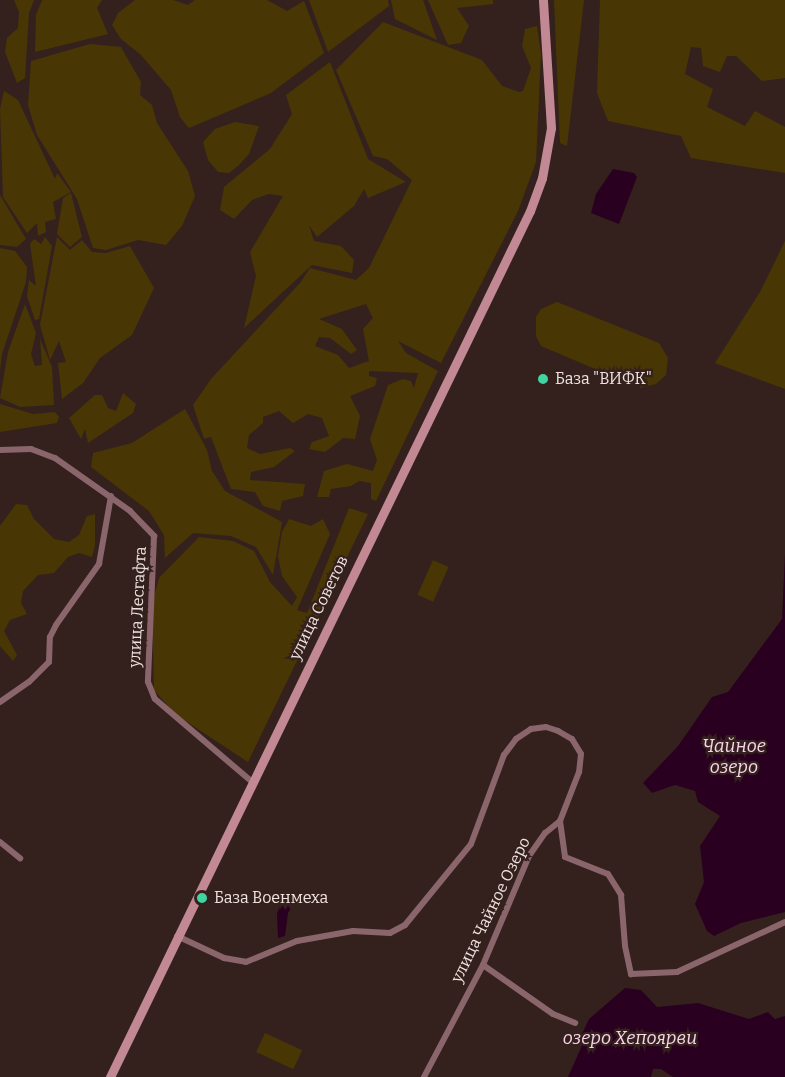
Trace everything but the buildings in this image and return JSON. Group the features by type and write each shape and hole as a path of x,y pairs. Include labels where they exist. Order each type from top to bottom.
{"main road":[{"name":"улица Советов","path":"110,1077 251,781 530,211 549,149 551,82 543,0"}],"street":[{"name":"улица Лесгафта","path":"0,450 31,449 55,458 111,496 154,536 147,660 155,699 251,781"},
{"path":"0,702 30,682 49,662 50,637 65,608 95,574 99,564 111,496"},
{"path":"177,936 224,958 246,962 306,939 353,931 390,933 405,926 471,844 504,755 516,739 531,729 546,727 572,740 581,754 579,772 560,821 565,857 608,874 621,895 625,946 631,974 677,972 785,922"},
{"name":"улица Чайное Озеро","path":"424,1077 483,965 535,845 560,821"},
{"path":"0,843 20,858"},
{"path":"483,965 553,1014 575,1023"}],"shaded area":[{"path":"14,0 34,0 29,13 25,78 17,83 5,52 7,38 18,28 19,12"},
{"path":"42,0 102,0 97,8 108,34 35,52 36,15"},
{"path":"135,0 173,0 188,5 195,0 267,0 287,11 304,1 324,53 271,93 189,128 180,117 171,90 141,55 121,39 112,25 118,13"},
{"path":"309,0 388,0 389,6 328,52"},
{"path":"391,0 423,0 437,40 395,19"},
{"path":"428,0 493,0 493,4 457,8 469,26 461,43 448,45"},
{"path":"554,0 584,0 567,146 560,143"},
{"path":"600,0 785,0 785,78 762,81 736,56 727,56 720,72 703,66 701,48 691,47 685,74 713,89 707,107 745,126 755,111 785,127 785,173 691,158 681,136 608,121 597,93"},
{"path":"383,22 482,60 502,86 519,92 523,91 531,68 522,46 525,29 537,26 541,53 536,162 518,211 441,363 398,341 406,353 438,371 376,501 371,499 371,483 359,481 351,486 331,489 329,497 317,497 324,471 347,464 373,471 377,460 370,439 388,385 403,379 411,381 414,388 418,373 369,371 369,376 377,378 375,386 350,396 360,416 355,439 343,438 325,452 309,449 312,442 329,436 322,418 308,414 293,423 279,411 263,417 263,423 249,435 247,448 260,454 290,448 295,451 274,467 251,472 250,480 305,484 303,496 282,501 280,511 263,506 255,492 231,489 211,437 204,439 193,405 211,379 300,283 310,268 356,280 369,268 412,180 387,159 373,156 336,70","holes":["366,304 373,318 363,329 369,361 349,368 338,355 315,346 319,337 330,338 351,354 357,350 342,329 319,319"]},
{"path":"90,44 121,47 141,82 140,95 152,105 157,123 188,171 195,196 182,226 166,245 138,240 106,250 93,248 77,199 37,135 28,105 31,61"},
{"path":"330,62 368,159 406,182 368,198 364,189 354,206 317,237 309,225 314,241 341,246 354,260 352,273 312,265 244,328 256,276 250,252 283,196 269,194 252,200 234,219 220,210 224,187 270,149 292,114 286,95"},
{"path":"4,91 18,100 55,179 57,173 71,192 53,202 56,219 45,222 46,232 38,236 37,223 27,233 3,197 0,109"},
{"path":"235,122 259,126 249,154 229,173 218,172 208,160 203,142 215,129"},
{"path":"71,193 82,237 70,247 57,234 63,198"},
{"path":"0,195 26,239 17,247 0,245"},
{"path":"45,237 52,246 39,319 35,320 27,296 29,280 36,286 30,244 34,239 41,244"},
{"path":"57,237 70,250 82,240 92,252 106,253 130,246 154,288 132,335 100,358 83,383 62,399 58,363 66,362 59,341 50,360 40,325"},
{"path":"785,241 785,389 715,363 760,292"},
{"path":"0,248 15,251 27,267 26,282 2,354 0,371"},
{"path":"557,302 659,343 668,358 666,375 656,384 640,388 541,346 536,336 536,317 541,309"},
{"path":"25,304 36,333 31,354 35,366 42,365 40,339 52,367 54,405 20,407 0,398 8,352"},
{"path":"123,393 136,404 133,413 88,443 85,429 81,439 69,418 95,395 102,395 108,408 116,411"},
{"path":"0,404 33,414 55,412 59,417 57,423 0,432"},
{"path":"185,409 207,450 212,471 225,491 282,522 273,575 256,547 231,536 193,533 165,558 164,535 149,511 91,467 93,453 132,443"},
{"path":"16,504 27,505 34,519 54,539 69,542 79,535 87,516 95,514 95,545 92,557 79,553 68,557 54,573 38,575 23,591 21,603 27,614 10,620 4,631 17,655 13,661 0,646 0,526"},
{"path":"349,508 368,514 248,762 175,714 154,690 152,605 159,578 199,537 233,541 254,551 270,582 292,606 297,597 282,576 278,556 282,532 289,519 311,526 323,519 330,534 297,610 307,613"},
{"path":"433,560 449,567 433,602 418,595"},
{"path":"265,1033 302,1050 293,1069 256,1052"}],"water":[{"path":"613,169 634,173 637,177 619,224 591,213 596,194"},
{"name":"Чайное озеро","path":"785,553 785,912 741,923 714,936 707,931 695,904 704,882 700,846 720,816 698,802 695,791 675,785 652,793 643,783 678,746 712,697 728,692 782,619"},
{"path":"290,896 293,905 288,913 285,936 278,938 277,913 283,899"},
{"name":"озеро Хепоярви","path":"625,988 641,990 657,1007 698,1003 749,1019 768,1012 775,1019 785,1016 785,1077 673,1077 661,1069 653,1069 651,1077 568,1077 584,1041 582,1034 589,1019"}],"place":[{"name":"База \"ВИФК\"","path":"543,379"},
{"name":"База Военмеха","path":"202,898"}]}
